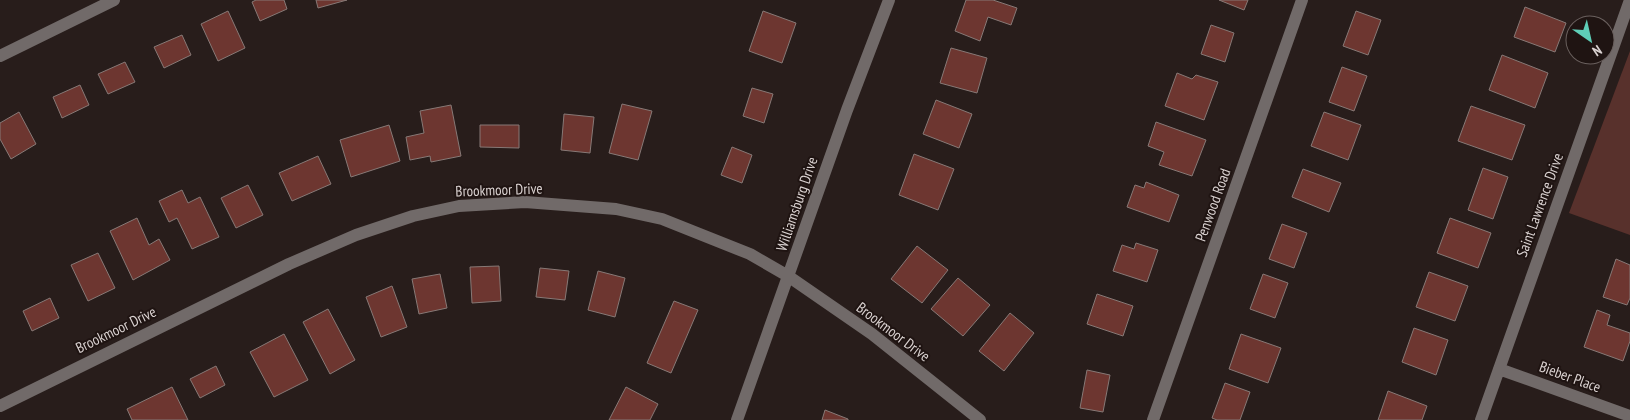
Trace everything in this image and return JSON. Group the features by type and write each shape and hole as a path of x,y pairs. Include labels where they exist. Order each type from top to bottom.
{"street":[{"path":"0,56 114,0"},
{"name":"Williamsburg Drive","path":"737,420 847,110 889,0"},
{"name":"Penwood Road","path":"1153,420 1302,0"},
{"name":"Saint Lawrence Drive","path":"1481,420 1625,32 1630,0"},
{"name":"Brookmoor Drive","path":"0,406 280,268 356,234 413,216 459,206 525,202 616,209 662,219 750,254 788,276 872,334 980,420"},
{"name":"Bieber Place","path":"1499,370 1630,416"}],"shaded area":[{"path":"1630,51 1630,235 1569,213"}],"building":[{"path":"256,0 284,0 287,9 260,21 252,2"},
{"path":"316,0 347,0 318,8"},
{"path":"966,0 993,0 1017,8 1011,25 988,17 980,41 955,31"},
{"path":"1219,0 1248,0 1244,10"},
{"path":"1525,7 1565,23 1555,52 1514,37"},
{"path":"228,11 245,48 218,61 201,24"},
{"path":"763,11 796,23 782,63 749,51"},
{"path":"1356,11 1381,20 1368,55 1343,46"},
{"path":"1211,25 1234,33 1225,62 1201,54"},
{"path":"182,35 191,55 164,68 154,47"},
{"path":"951,48 987,58 977,93 940,83"},
{"path":"1502,55 1548,73 1535,108 1489,90"},
{"path":"125,62 135,82 108,94 98,74"},
{"path":"1342,67 1367,76 1354,111 1329,102"},
{"path":"1177,73 1192,79 1196,75 1218,82 1204,120 1165,106"},
{"path":"80,85 89,105 62,118 53,97"},
{"path":"752,88 773,94 764,123 743,116"},
{"path":"936,100 972,114 959,148 923,134"},
{"path":"622,104 652,111 638,160 609,153"},
{"path":"451,105 461,156 431,162 430,156 410,160 406,137 424,133 420,111"},
{"path":"1471,106 1525,125 1512,160 1458,141"},
{"path":"19,112 36,144 11,159 0,139 0,123"},
{"path":"1324,112 1361,125 1348,160 1311,146"},
{"path":"564,114 594,117 590,153 561,150"},
{"path":"1156,122 1206,140 1192,176 1159,165 1164,152 1148,146"},
{"path":"389,125 400,161 351,177 340,140"},
{"path":"480,125 519,125 519,148 480,147"},
{"path":"732,147 752,155 742,183 721,175"},
{"path":"914,154 954,169 938,210 899,195"},
{"path":"318,156 331,184 292,201 279,173"},
{"path":"1483,168 1508,177 1493,219 1468,210"},
{"path":"1303,169 1341,183 1329,212 1292,197"},
{"path":"1146,182 1179,195 1169,222 1127,207 1135,185 1144,188"},
{"path":"248,185 263,215 236,228 221,198"},
{"path":"182,190 188,203 200,197 219,237 192,249 177,218 169,222 159,201"},
{"path":"137,218 149,245 159,239 170,260 133,280 110,231"},
{"path":"1450,218 1491,233 1478,268 1437,253"},
{"path":"1282,224 1307,233 1294,268 1269,259"},
{"path":"1136,243 1158,250 1147,282 1113,271 1122,245 1134,249"},
{"path":"917,246 948,270 922,303 891,279"},
{"path":"98,253 115,288 88,301 71,265"},
{"path":"1616,259 1630,265 1630,298 1627,305 1603,297"},
{"path":"499,266 501,301 472,303 470,267"},
{"path":"540,268 569,271 565,300 536,297"},
{"path":"598,271 625,278 615,317 588,310"},
{"path":"1429,272 1468,286 1455,321 1416,307"},
{"path":"440,274 447,308 419,314 412,279"},
{"path":"1263,274 1288,283 1275,318 1250,309"},
{"path":"958,278 990,305 963,336 931,309"},
{"path":"392,286 407,327 381,337 366,297"},
{"path":"1097,294 1133,306 1123,336 1087,324"},
{"path":"50,298 59,318 32,331 23,311"},
{"path":"674,301 698,310 671,373 647,363"},
{"path":"328,309 355,360 330,374 303,322"},
{"path":"1597,310 1610,315 1607,325 1630,333 1630,341 1623,361 1584,347"},
{"path":"1010,313 1034,333 1004,371 979,351"},
{"path":"1414,328 1448,340 1436,375 1402,362"},
{"path":"284,334 308,380 274,397 250,352"},
{"path":"1241,334 1281,348 1268,383 1229,369"},
{"path":"216,366 225,385 200,398 190,379"},
{"path":"1087,370 1110,375 1103,412 1080,408"},
{"path":"1225,383 1250,392 1240,420 1217,420 1212,418"},
{"path":"172,387 188,420 132,420 127,409"},
{"path":"626,387 658,404 650,420 609,420"},
{"path":"1388,391 1427,406 1422,420 1378,420"},
{"path":"825,410 848,419 848,420 822,420"}]}
